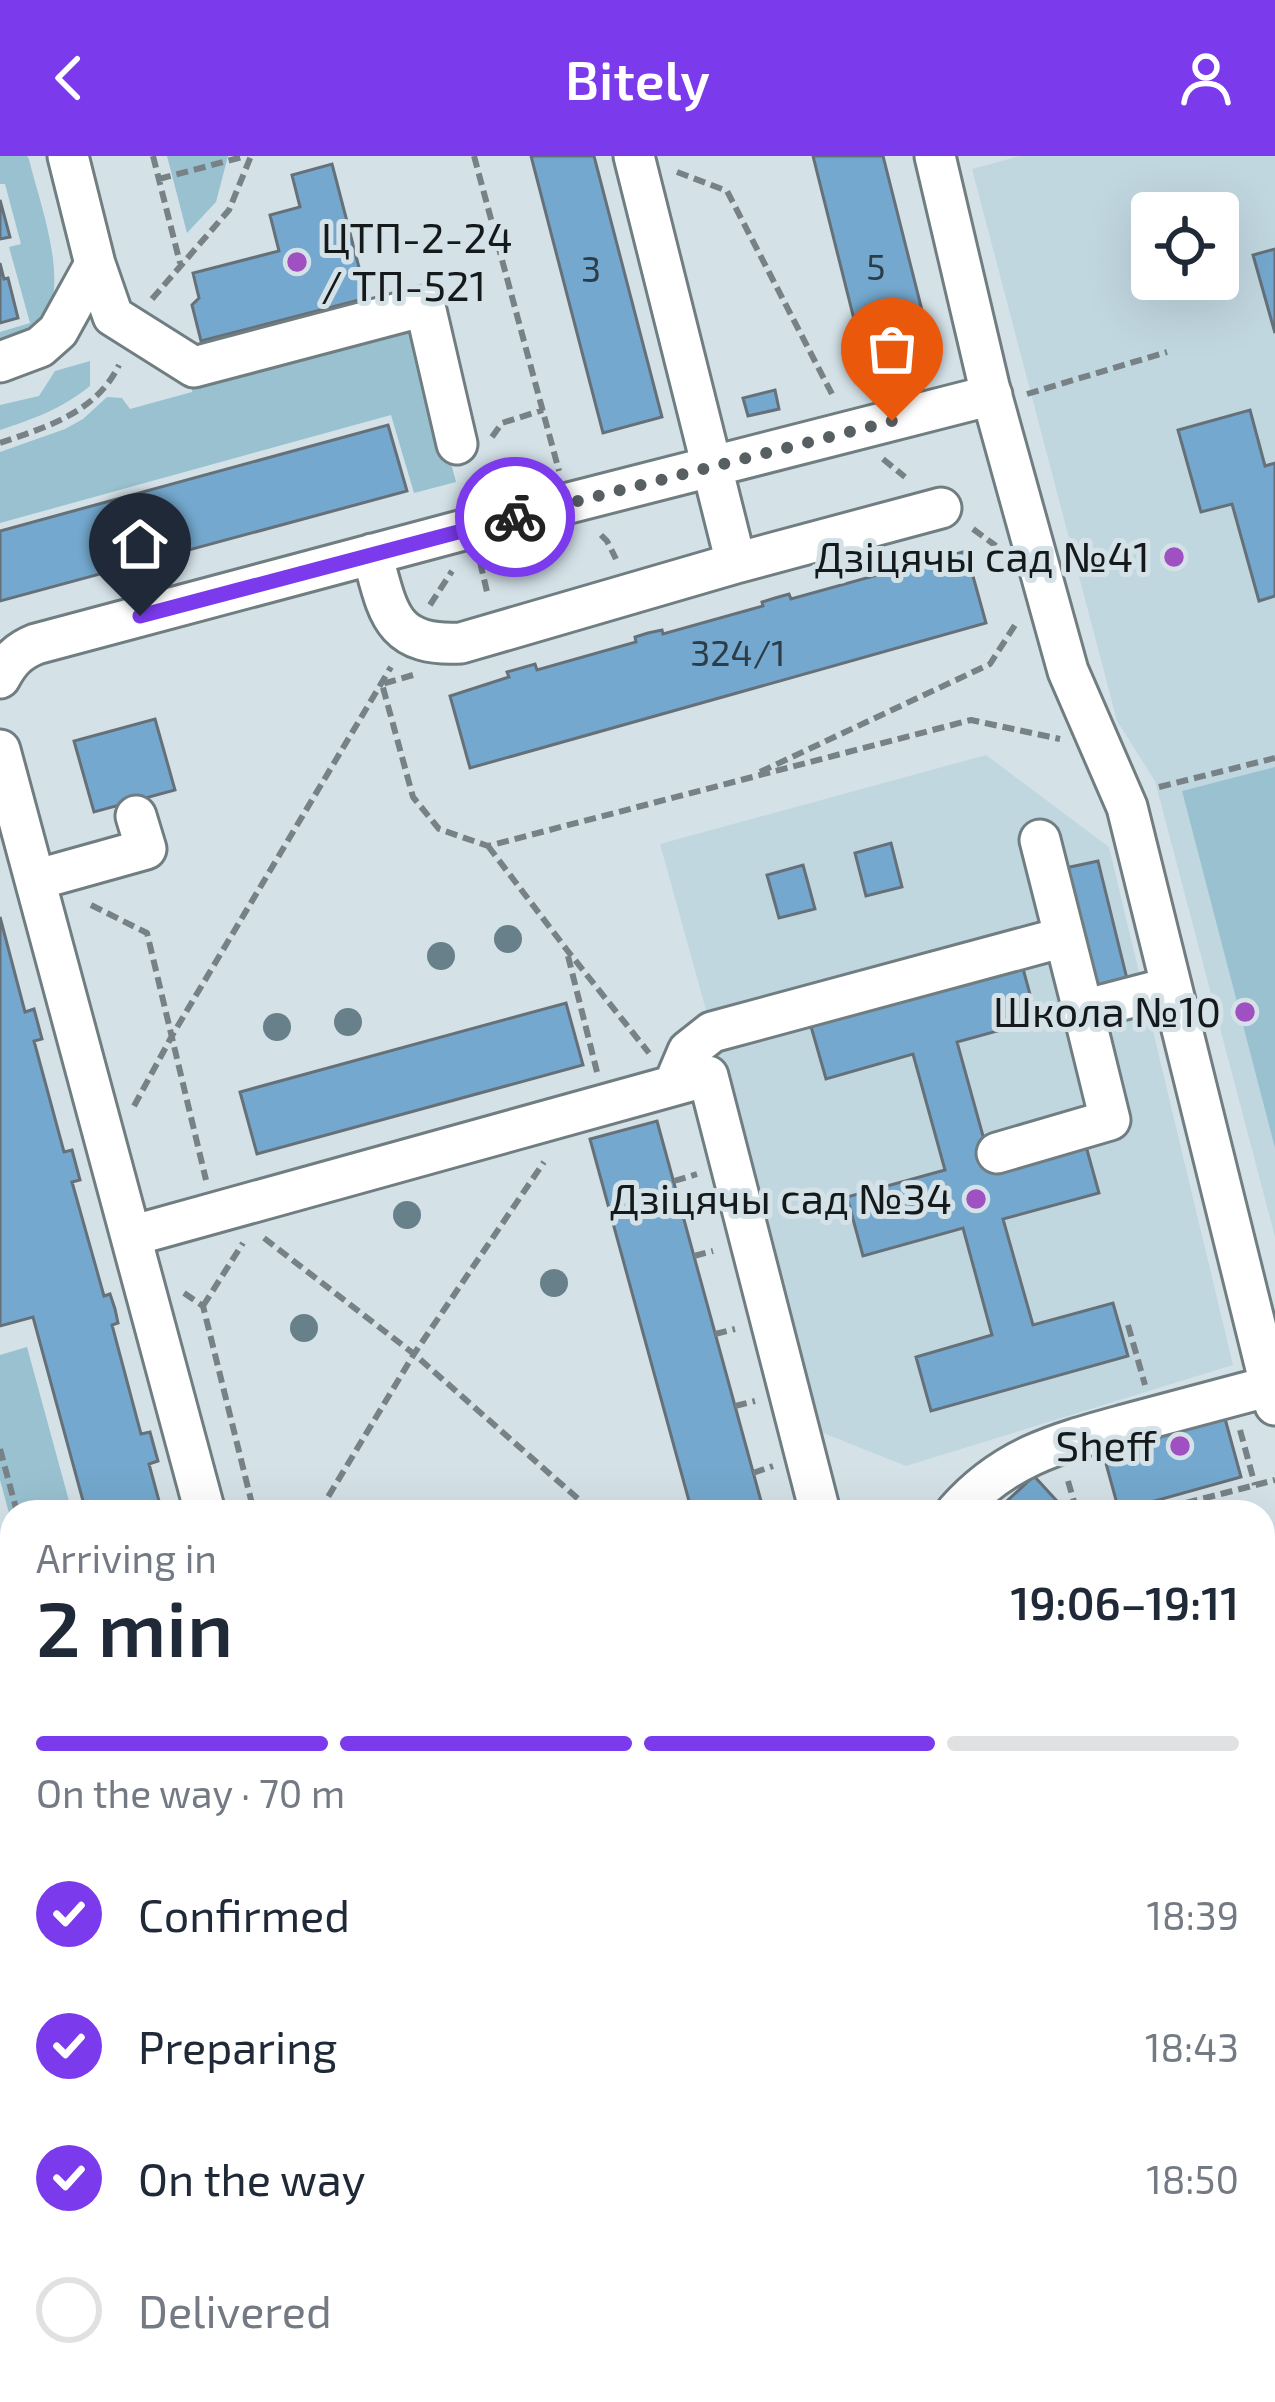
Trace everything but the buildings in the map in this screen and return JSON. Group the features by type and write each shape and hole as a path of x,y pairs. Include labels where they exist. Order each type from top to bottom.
{"street":[{"path":"68,156 113,316 194,367 425,307 470,447"},
{"path":"634,156 736,563"},
{"path":"935,156 993,399 1067,671 1122,796 1270,1386 1035,1452 966,1500"},
{"path":"0,362 40,347 58,331 95,264"},
{"path":"0,678 9,662 36,644 471,528 993,399"},
{"path":"371,554 388,609 410,635 426,643 461,644 941,508"},
{"path":"0,750 202,1500"},
{"path":"35,880 146,849 136,816"},
{"path":"997,1153 1109,1120 1040,840"},
{"path":"674,1084 688,1052 712,1032 1064,937"},
{"path":"1083,1010 1171,987"},
{"path":"131,1236 709,1076 817,1500"}],"path":[{"path":"153,156 181,263"},
{"path":"159,179 245,156"},
{"path":"474,156 568,504 607,541 632,594"},
{"path":"634,156 727,191 851,432 941,508 1043,580"},
{"path":"993,399 1167,352"},
{"path":"120,363 132,371"},
{"path":"470,447 502,423 543,410"},
{"path":"0,443 45,427"},
{"path":"471,528 497,633"},
{"path":"131,1111 410,635 446,582 471,528"},
{"path":"746,778 990,664 1020,616"},
{"path":"382,684 413,797 439,829 488,845 970,720 1101,747"},
{"path":"1122,796 1275,758"},
{"path":"488,845 674,1084"},
{"path":"75,898 147,933 210,1197 226,1209"},
{"path":"326,1500 414,1354 579,1110 600,1087 567,950"},
{"path":"674,1180 697,1174"},
{"path":"203,1306 252,1229 414,1354 579,1500"},
{"path":"694,1256 717,1250"},
{"path":"1128,1325 1154,1418"},
{"path":"716,1334 737,1328"},
{"path":"1231,1397 1255,1485"},
{"path":"735,1406 756,1400"},
{"path":"0,1450 14,1500"},
{"path":"753,1473 773,1466"},
{"path":"1197,1500 1275,1480"}],"shaded area":[{"path":"0,156 29,159 54,273 47,316 31,334 0,347 0,332 30,323 9,247 21,244 5,184 0,184"},
{"path":"167,156 228,156 216,202 187,233"},
{"name":"Дзіцячы сад №41","path":"1020,156 1275,156 1275,1237 1155,781 1117,721 972,169"},
{"path":"414,323 456,482 414,493 391,415 0,523 0,452 65,429 107,397 122,398 130,409 192,392 191,381"},
{"path":"90,361 90,386 48,412 0,430 0,405 39,396 55,371"},
{"name":"Дзіцячы сад №34","path":"986,755 1109,847 1233,1365 906,1466 823,1433 660,844"},
{"name":"Школа №10","path":"1275,767 1275,1148 1182,791"},
{"path":"27,1347 69,1500 5,1500 0,1480 0,1355"}],"way so far":[{"path":"515,517 892,421"}],"place":[{"name":"ЦТП-2-24 / ТП-521","path":"297,262"},
{"name":"Дзіцячы сад №41","path":"1174,557"},
{"name":"Школа №10","path":"1245,1012"},
{"name":"Дзіцячы сад №34","path":"976,1199"},
{"name":"Sheff","path":"1180,1446"}],"route":[{"path":"140,616 515,517"}]}
